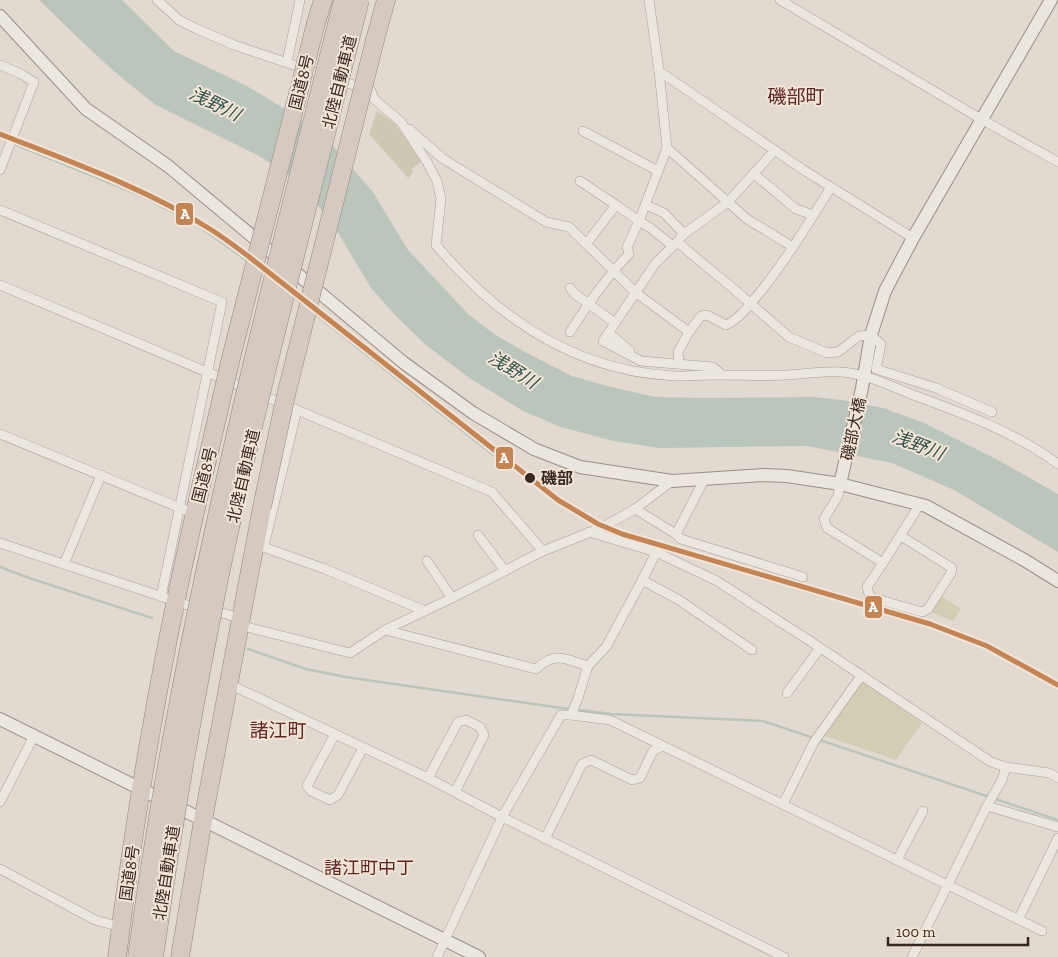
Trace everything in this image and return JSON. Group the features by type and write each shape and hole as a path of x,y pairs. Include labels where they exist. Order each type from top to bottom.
{"highway":[{"name":"国道8号","path":"117,957 141,789 175,601 188,511 208,457 231,358 323,0"},
{"name":"北陸自動車道","path":"137,957 161,804 205,571 261,324 343,0"},
{"name":"北陸自動車道","path":"154,957 179,793 220,574 277,329 360,0"},
{"path":"180,957 240,621 259,545 262,507 286,395 386,0"}],"street":[{"path":"157,0 178,20 234,45 371,91 374,99 442,158 546,222 569,227 635,292 689,332"},
{"path":"287,62 300,0"},
{"path":"570,332 587,304 629,254 626,247 646,205 667,148 659,71 648,0"},
{"path":"780,0 1058,162"},
{"name":"磯部大橋","path":"840,484 862,388 871,335 886,292 913,238 1051,0"},
{"path":"0,16 86,109 168,166 404,363 474,413 534,449 580,467 672,481 764,475 787,476 840,484 920,504 1026,560 1058,581"},
{"path":"0,65 34,82 0,170"},
{"path":"659,71 831,187 913,238"},
{"path":"401,122 437,181 441,199 436,245 456,269 491,302 554,345 594,362 650,374 675,376 786,375 840,372 864,375 995,427 1048,456 1058,464"},
{"path":"583,131 658,170"},
{"path":"667,148 747,219 793,247"},
{"path":"722,375 713,367 641,361 603,342 655,264 684,234 728,202 775,150"},
{"path":"754,174 796,209 813,215"},
{"path":"580,181 675,244 788,337 827,353 838,352 860,336 871,335 881,344 876,369 936,388 992,412"},
{"path":"679,364 678,352 701,316 707,315 726,325 735,321 750,304 777,272 831,187"},
{"path":"646,205 664,213 684,234"},
{"path":"586,244 616,206"},
{"path":"0,210 222,302 208,374 188,511 0,434"},
{"path":"0,285 492,492 543,551"},
{"path":"570,288 587,304 615,324"},
{"path":"298,410 259,545 425,611"},
{"path":"64,564 101,475"},
{"path":"676,534 706,478"},
{"path":"222,613 240,621 350,653 385,630 543,551 603,526 635,509 672,481"},
{"path":"840,484 838,496 824,519 827,528 883,562"},
{"path":"901,536 952,568 951,574 928,609 922,612 870,597 867,587 920,504"},
{"path":"635,509 676,534 681,540 803,577"},
{"path":"589,532 656,552 717,582 991,762 1006,767 1049,773 1058,778"},
{"path":"478,535 505,571"},
{"path":"0,543 175,601"},
{"path":"571,714 588,666 606,647 656,552"},
{"path":"427,561 452,598"},
{"path":"642,580 679,600 752,650"},
{"path":"385,630 536,669 543,662 558,656 588,666"},
{"path":"787,693 820,648"},
{"path":"783,804 817,739 861,676"},
{"path":"229,684 428,778 545,839 784,957"},
{"path":"437,957 502,817 561,715 571,714 610,720 947,885 1019,918 1042,931"},
{"path":"0,720 479,957"},
{"path":"428,778 458,722 466,720 480,727 484,735 455,792"},
{"path":"335,734 307,786 311,791 330,800 338,795 363,748"},
{"path":"1,799 34,736"},
{"path":"545,839 582,764 591,760 632,780 640,778 653,751 662,746"},
{"path":"912,957 987,806 1002,780 1006,767"},
{"path":"987,806 1058,827"},
{"path":"897,860 924,811"},
{"path":"1019,918 1058,838"},
{"path":"0,869 95,920 121,927"}],"shaded area":[{"path":"377,111 395,124 422,161 412,169 413,173 408,178 369,134"},
{"path":"941,596 961,609 953,621 931,612"},
{"path":"865,683 922,723 896,760 825,736 860,684"}],"water":[{"name":"浅野川","path":"39,0 122,0 174,51 247,86 293,114 327,139 373,192 408,250 469,315 494,334 525,352 572,376 655,397 813,397 842,400 883,408 922,422 998,460 1058,494 1058,552 954,490 892,463 807,446 660,448 613,441 561,427 523,411 468,377 426,345 396,316 371,288 334,226 300,183 259,156 156,105 110,68"}],"waterway":[{"path":"14,144 142,196 197,225 249,262"},
{"path":"293,296 302,304"},
{"path":"314,313 497,458"},
{"path":"0,567 152,618"},
{"path":"248,649 306,669 346,677 568,709"},
{"path":"580,710 611,714 763,721 1058,820"}],"transit line":[{"name":"A","path":"0,134 134,188 215,232 558,500 598,524 622,534 930,624 987,646 1058,685"}],"place":[{"name":"磯部","path":"530,478"}],"district":[{"name":"磯部町","path":"796,96"},
{"name":"諸江町","path":"278,730"},
{"name":"諸江町中丁","path":"369,868"}]}
